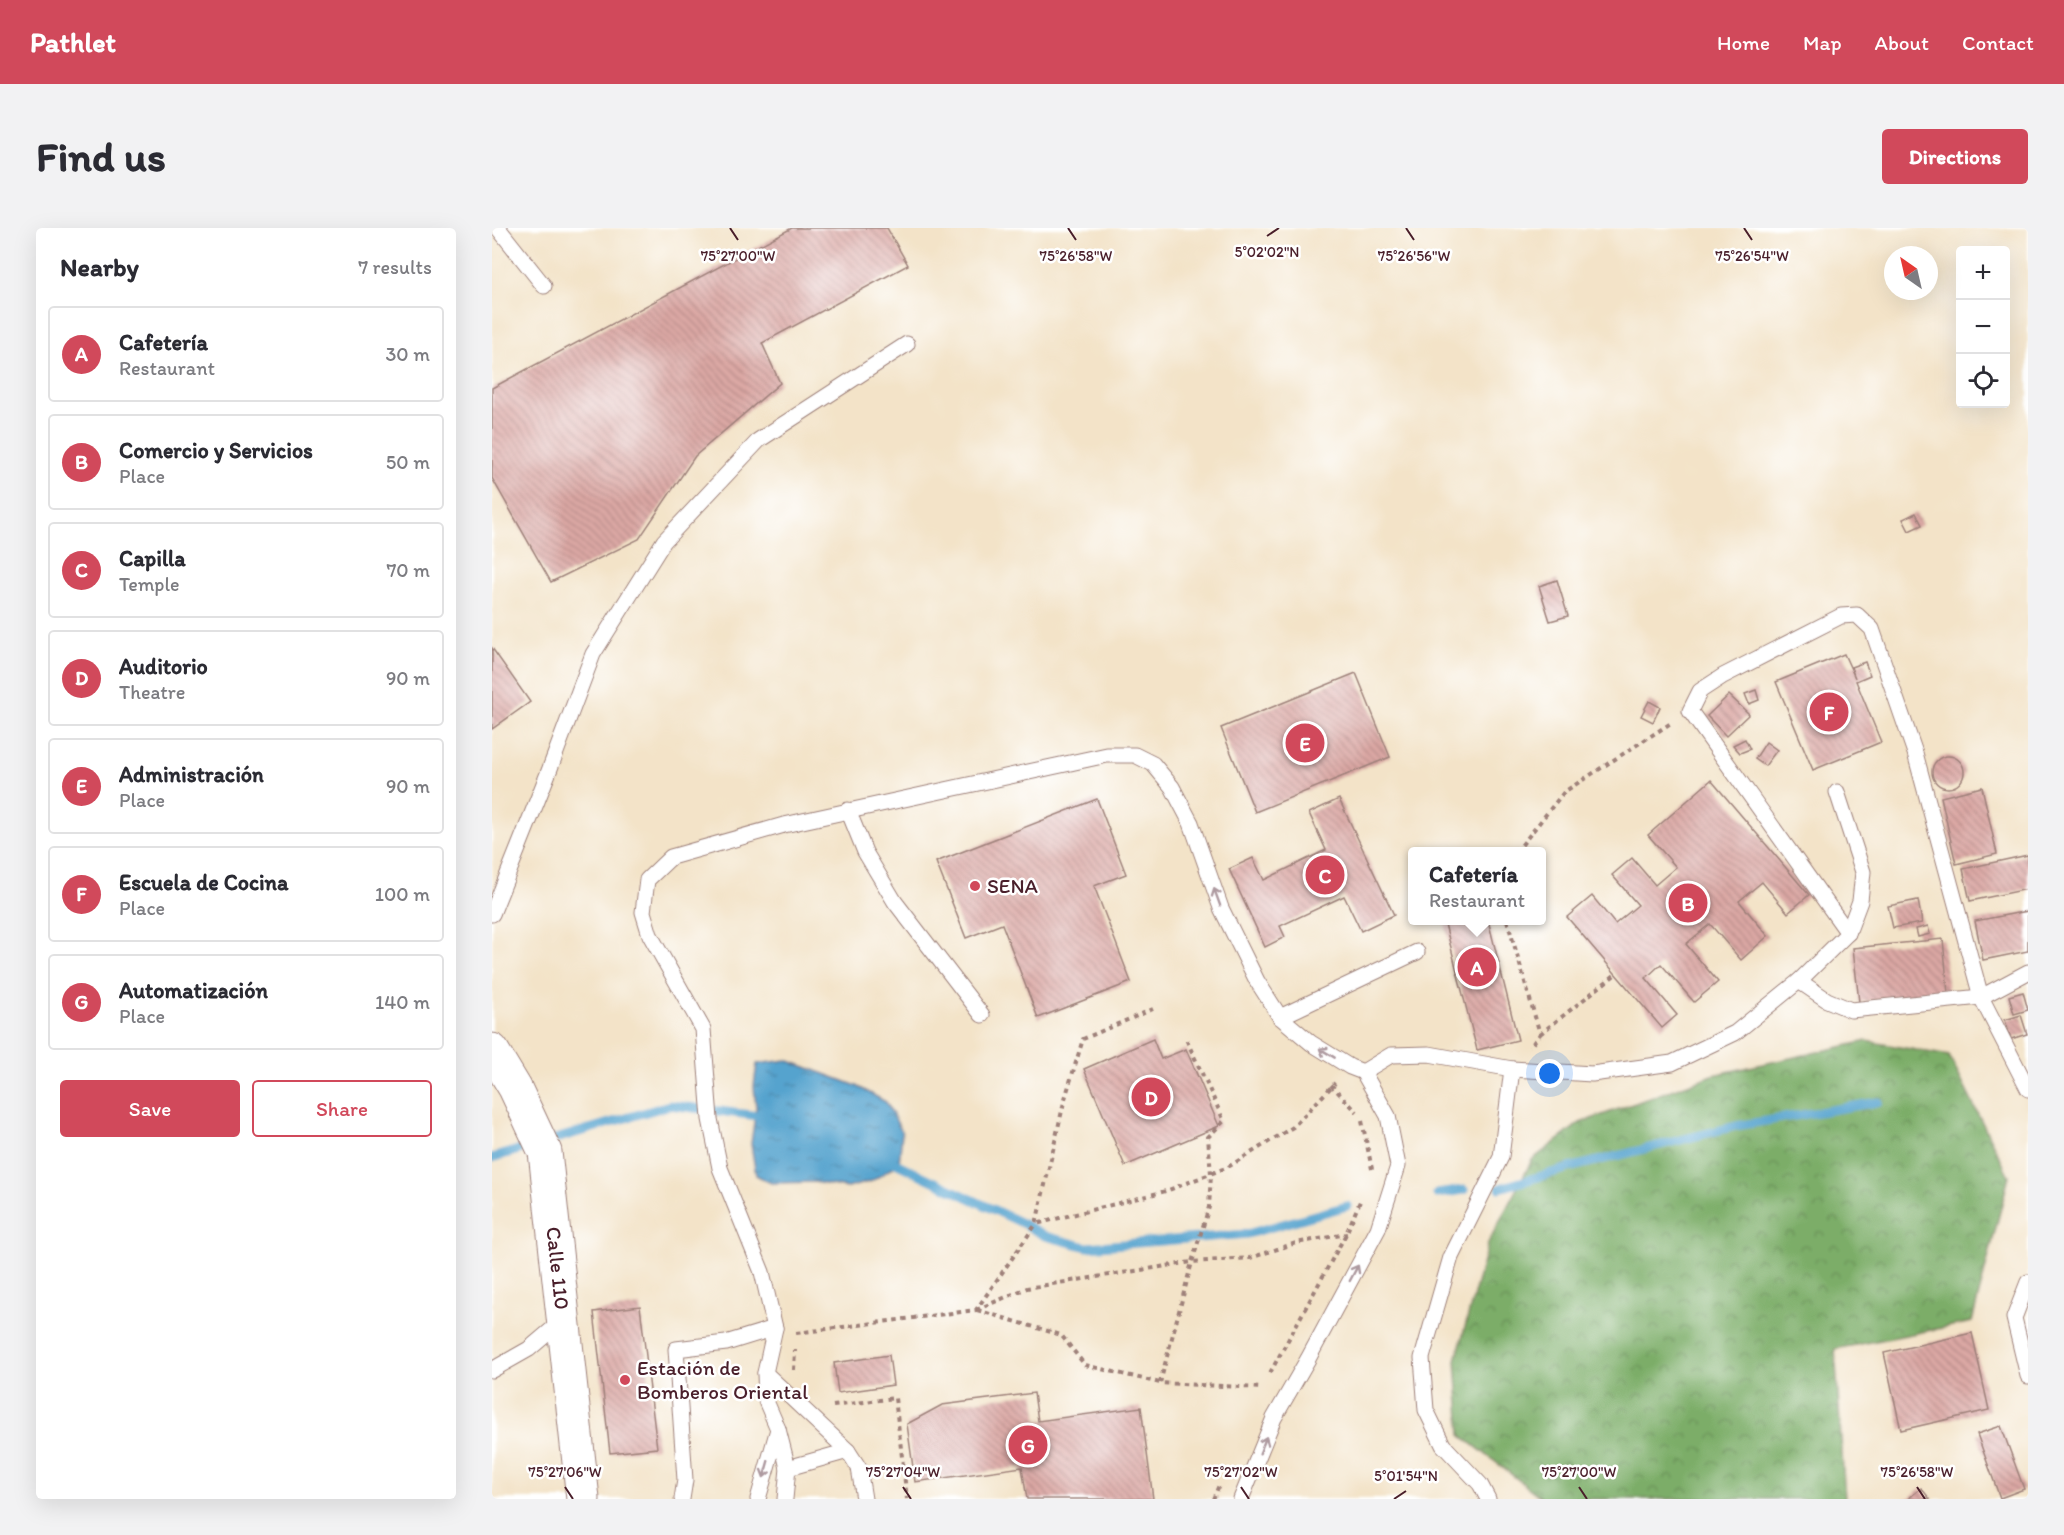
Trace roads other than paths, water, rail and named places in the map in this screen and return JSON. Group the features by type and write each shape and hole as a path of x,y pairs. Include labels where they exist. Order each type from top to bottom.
{"main road":[{"name":"Calle 110","path":"492,1050 525,1109 545,1152 583,1499"}],"lane":[{"path":"498,228 544,286"},
{"path":"492,914 593,654 664,541 759,440 907,344"},
{"path":"1848,933 1690,711 1700,691 1723,676 1841,616 1857,615 1872,629 1915,753 1981,997 2028,1089"},
{"path":"785,1499 788,1468 778,1429 766,1401 765,1373 775,1328 762,1272 720,1168 710,1119 703,1029 650,936 643,912 647,880 671,857 784,825 1107,755 1135,755 1153,764 1172,787 1191,822 1221,908 1257,981 1280,1017 1311,1043 1356,1069 1388,1116 1398,1166 1378,1228 1274,1419 1241,1499"},
{"path":"1356,1069 1391,1055 1429,1054 1512,1069 1592,1074 1672,1063 1735,1033 1798,981 1848,933 1860,901 1863,872 1837,792"},
{"path":"848,810 865,852 894,902 982,1015"},
{"path":"1280,1017 1417,952"},
{"path":"1798,981 1827,1000 1851,1010 1981,997 2028,972"},
{"path":"1488,1499 1480,1484 1443,1445 1426,1410 1422,1358 1451,1257 1501,1157 1512,1069"},
{"path":"2028,1282 2014,1318 2028,1376"},
{"path":"492,1370 530,1349 562,1321"},
{"path":"682,1499 685,1480 676,1349 726,1343 775,1328"},
{"path":"765,1373 848,1451 859,1468 864,1499"},
{"path":"759,1499 778,1429"},
{"path":"788,1468 848,1451"}],"water":[{"path":"787,1060 857,1086 886,1102 902,1132 899,1163 872,1181 847,1188 814,1182 771,1183 756,1175 751,1144 756,1108 754,1086 757,1064"}],"waterway":[{"path":"1500,1188 1569,1168 1736,1126 1878,1102"},
{"path":"492,1158 670,1105 767,1117"},
{"path":"887,1159 1045,1236 1087,1247 1247,1234 1347,1206"},
{"path":"1437,1194 1464,1190"}],"place":[{"name":"Escuela de Cocina","path":"1829,712"},
{"name":"Administración","path":"1305,743"},
{"name":"Capilla","path":"1325,875"},
{"name":"SENA","path":"975,886"},
{"name":"Comercio y Servicios","path":"1688,903"},
{"name":"Cafetería","path":"1477,967"},
{"name":"Auditorio","path":"1151,1097"},
{"name":"Estación de Bomberos Oriental","path":"625,1380"},
{"name":"Automatización","path":"1028,1445"}]}
